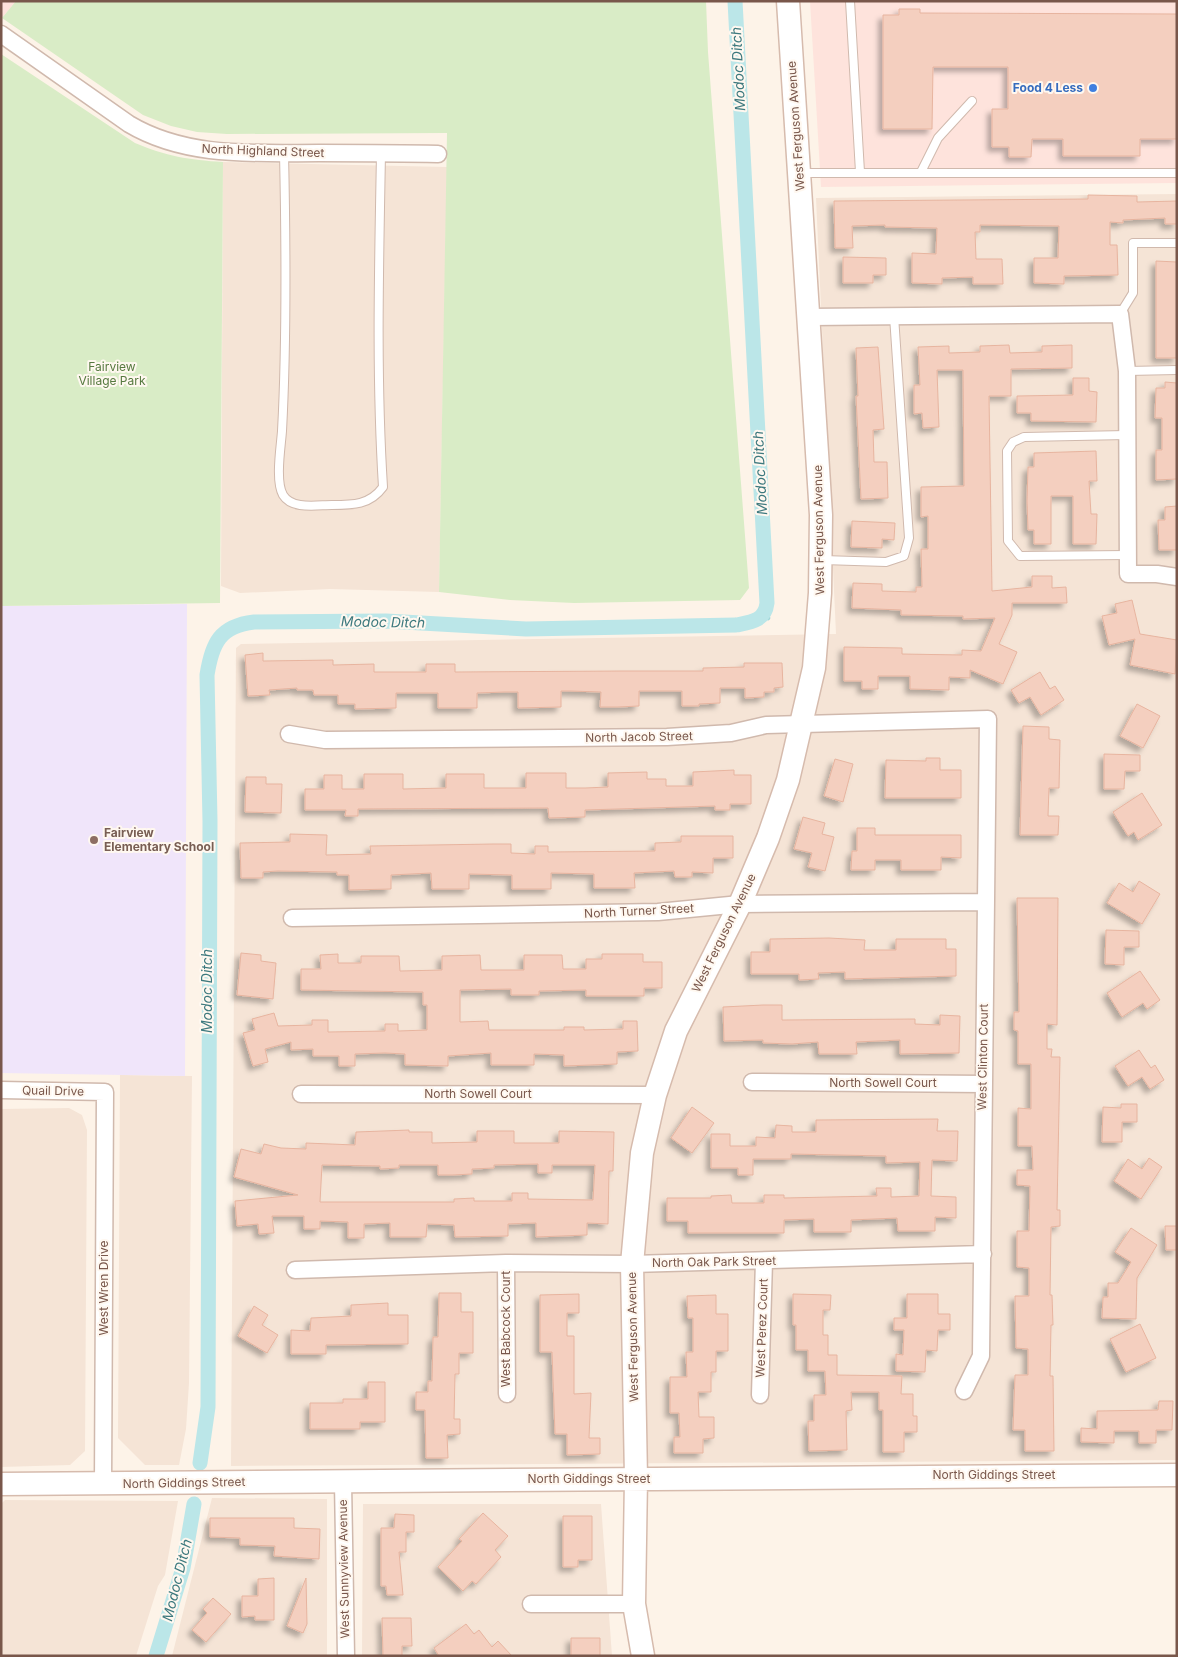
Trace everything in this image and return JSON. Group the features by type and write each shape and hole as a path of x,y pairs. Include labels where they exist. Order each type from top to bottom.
{"street":[{"name":"West Ferguson Avenue","path":"643,1656 634,1604 636,1478 632,1264 642,1153 655,1095 676,1031 740,904 768,838 788,780 803,723 814,668 822,560 820,505 788,1"},
{"name":"North Highland Street","path":"1,34 150,136 202,150 284,153 438,154"},
{"path":"809,316 1120,314 1127,371 1128,574 1157,574 1177,577"},
{"name":"North Jacob Street","path":"289,734 325,740 666,737 714,735 766,725 988,719"},
{"name":"West Clinton Court","path":"964,1391 981,1356 988,719"},
{"name":"North Turner Street","path":"292,918 658,912 740,904 985,902"},
{"name":"North Sowell Court","path":"752,1082 983,1084"},
{"name":"Quail Drive","path":"1,1090 105,1092"},
{"name":"West Wren Drive","path":"103,1484 105,1092"},
{"name":"North Sowell Court","path":"301,1094 655,1095"},
{"name":"North Oak Park Street","path":"295,1270 506,1263 632,1264 983,1254"},
{"name":"West Perez Court","path":"760,1395 764,1261"},
{"name":"West Babcock Court","path":"506,1263 507,1394"},
{"name":"North Giddings Street","path":"1,1484 1177,1475"},
{"name":"West Sunnyview Avenue","path":"343,1482 346,1656"},
{"path":"530,1604 634,1604"}],"lane":[{"path":"850,1 860,172"},
{"path":"921,172 938,138 972,102"},
{"path":"284,153 286,268 285,382 280,477 282,493 288,502 299,505 344,505 364,503 376,496 383,487 378,410 377,338 382,153"},
{"path":"799,174 860,172 1177,173"},
{"path":"1120,314 1133,293 1133,243 1177,242"},
{"path":"822,560 886,562 904,556 909,538 894,316"},
{"path":"1127,371 1177,370"},
{"path":"1127,434 1024,437 1013,442 1007,451 1008,541 1020,556 1128,555"}],"shaded area":[{"path":"1,1 16,1 2,18 1,17"},
{"path":"810,1 1177,1 1177,183 821,187"},
{"path":"223,162 447,167 439,592 330,589 240,593 221,586"},
{"path":"1177,194 1177,1460 231,1466 236,648 241,644 836,634 816,198"},
{"name":"Fairview Elementary School","path":"187,604 185,1076 1,1073 1,606"},
{"path":"120,1075 192,1076 189,1383 186,1429 179,1465 145,1465 118,1438"},
{"path":"69,1108 82,1115 87,1130 85,1451 70,1465 1,1467 1,1109"},
{"path":"212,1498 327,1499 327,1656 172,1656"},
{"path":"5,1500 178,1501 165,1575 158,1586 136,1656 1,1656 1,1504"},
{"path":"363,1504 601,1504 612,1656 362,1656"}],"green space":[{"path":"16,1 706,1 708,52 749,588 740,600 574,603 510,600 439,592 447,133 227,134 197,132 171,126 143,115 2,18"},
{"name":"Fairview Village Park","path":"1,54 135,143 178,157 223,162 220,603 1,606"}],"building":[{"name":"Food 4 Less","path":"899,9 920,9 920,13 1177,14 1177,139 1140,139 1140,156 1063,156 1063,139 1032,139 1031,157 1009,157 1009,147 992,147 992,109 1008,109 1008,67 933,67 932,129 883,129 883,15 899,15"},
{"path":"1088,195 1137,196 1137,202 1177,201 1177,224 1165,224 1165,218 1123,220 1123,223 1110,222 1110,245 1117,245 1118,275 1064,276 1064,284 1034,283 1034,258 1058,258 1059,226 980,225 980,232 975,232 976,259 1002,259 1003,284 973,284 973,277 942,278 942,284 912,283 912,253 936,254 937,228 885,227 885,225 852,226 853,248 835,248 834,201 1088,199"},
{"path":"843,257 886,258 886,275 873,275 873,283 843,283"},
{"path":"1156,261 1177,262 1177,358 1156,358"},
{"path":"1009,345 1010,353 1042,352 1042,346 1072,345 1072,368 1011,369 1011,396 989,396 992,591 1032,587 1032,576 1052,576 1052,588 1066,587 1067,603 1012,603 1012,615 999,644 1017,652 1003,684 970,670 970,678 949,677 949,690 910,689 910,676 878,676 878,689 862,689 862,681 844,681 844,647 902,648 902,654 962,655 962,650 981,651 995,618 963,619 963,616 901,615 901,610 852,608 853,583 882,584 882,591 916,592 916,587 922,587 921,549 928,549 928,516 921,517 921,487 964,486 963,370 937,370 939,427 923,428 922,413 914,414 914,385 920,385 918,347 949,346 949,353 980,352 980,346"},
{"path":"878,347 884,429 873,430 874,462 887,462 888,498 861,499 856,396 858,396 856,348"},
{"path":"1073,378 1089,378 1089,391 1097,392 1096,422 1031,421 1031,413 1017,413 1017,396 1073,395"},
{"path":"1165,382 1177,383 1177,479 1156,480 1156,450 1162,450 1162,418 1155,418 1156,388 1165,388"},
{"path":"1096,451 1097,481 1089,481 1091,514 1097,514 1096,544 1073,544 1073,496 1051,496 1051,544 1034,544 1034,530 1028,530 1027,501 1028,467 1034,467 1034,453"},
{"path":"1177,506 1177,550 1159,550 1158,520 1165,520 1165,507"},
{"path":"852,521 895,523 894,540 882,539 882,548 851,547"},
{"path":"1132,600 1140,634 1177,640 1175,674 1130,665 1135,639 1109,645 1102,616 1117,613 1115,604"},
{"path":"263,653 263,661 333,660 333,665 374,664 374,672 426,672 426,664 455,664 455,672 703,671 703,668 744,667 744,663 782,663 783,687 774,688 774,692 764,692 764,697 745,698 745,688 720,688 720,703 699,704 699,706 682,706 682,691 639,691 639,706 600,707 601,692 561,691 561,707 518,708 518,692 505,692 477,693 477,708 438,708 438,693 396,693 396,708 355,709 355,704 338,704 338,695 314,695 313,690 297,690 297,688 269,690 270,695 248,696 245,655"},
{"path":"1040,672 1050,689 1055,686 1064,700 1041,715 1030,697 1019,703 1011,690"},
{"path":"1137,704 1160,716 1143,748 1120,736"},
{"path":"1023,726 1049,727 1049,739 1060,740 1059,788 1049,788 1048,816 1059,816 1058,835 1020,835"},
{"path":"1104,754 1140,755 1140,771 1125,771 1124,789 1104,789"},
{"path":"926,758 940,758 940,770 961,770 961,798 885,798 886,760 926,761"},
{"path":"835,759 853,764 843,802 824,796"},
{"path":"734,770 734,775 751,775 751,804 730,804 730,810 715,810 715,806 585,810 585,817 549,818 548,808 358,809 358,816 345,816 346,810 305,810 305,789 324,789 324,775 342,775 342,789 364,789 364,774 403,774 403,789 446,788 446,774 484,774 484,788 526,788 526,773 566,773 566,788 585,788 608,787 608,773 647,772 647,779 666,779 666,786 693,786 693,772"},
{"path":"246,777 266,777 266,784 282,784 281,813 245,812"},
{"path":"1142,793 1162,825 1138,840 1134,832 1128,836 1113,812"},
{"path":"803,817 825,823 822,834 834,837 825,871 808,867 812,853 794,849"},
{"path":"857,828 875,828 875,835 961,835 961,858 941,857 941,870 901,870 901,860 875,860 875,870 851,870 852,851 857,851"},
{"path":"290,834 327,835 326,855 371,854 370,846 493,844 511,844 511,853 535,854 535,846 548,846 548,852 655,851 655,843 681,842 681,836 733,836 733,858 713,858 713,873 692,872 692,877 675,877 674,871 634,873 635,888 594,888 594,874 551,873 551,889 512,889 512,875 469,874 469,889 432,889 431,873 391,875 391,889 349,890 349,875 337,875 337,872 278,871 263,872 263,878 241,878 240,843 290,842"},
{"path":"1139,881 1160,894 1142,924 1107,903 1119,883 1133,892"},
{"path":"1017,898 1058,898 1057,1025 1047,1024 1047,1049 1052,1049 1051,1057 1060,1057 1057,1210 1060,1210 1060,1226 1051,1227 1050,1295 1052,1295 1053,1325 1051,1325 1050,1376 1053,1376 1054,1451 1025,1451 1025,1430 1013,1430 1015,1375 1028,1375 1028,1349 1016,1348 1015,1296 1029,1296 1029,1268 1017,1267 1017,1231 1029,1231 1030,1186 1017,1185 1017,1170 1033,1170 1032,1146 1018,1146 1018,1108 1031,1109 1031,1064 1018,1064 1018,1031 1014,1030 1014,1012 1019,1012"},
{"path":"1106,930 1139,931 1139,947 1124,947 1124,965 1105,964"},
{"path":"829,938 865,940 864,950 896,950 896,939 946,939 946,949 956,949 956,976 845,979 845,972 818,973 819,979 799,980 799,974 751,974 751,952 770,952 770,939"},
{"path":"241,953 261,955 261,961 276,963 273,999 237,995"},
{"path":"338,954 338,963 361,963 361,956 399,956 400,971 442,970 442,956 480,955 481,970 524,970 524,955 562,955 563,969 586,969 586,959 602,959 602,954 643,954 643,962 662,962 662,988 644,988 644,996 586,996 586,990 539,991 539,995 511,995 511,989 460,990 460,1022 488,1021 489,1030 564,1030 564,1027 584,1027 584,1030 623,1029 623,1021 637,1021 638,1051 617,1052 617,1064 564,1066 564,1055 534,1054 534,1065 491,1065 491,1053 448,1056 448,1066 405,1065 405,1054 385,1053 355,1054 355,1066 339,1066 339,1056 313,1056 313,1049 291,1050 291,1042 265,1049 268,1062 253,1066 243,1033 255,1030 252,1019 274,1013 278,1026 312,1025 312,1020 328,1020 328,1032 385,1031 385,1024 398,1024 398,1031 427,1030 427,1005 423,1005 423,992 301,990 301,969 321,969 320,955"},
{"path":"1140,971 1160,1000 1147,1009 1143,1003 1122,1017 1107,993"},
{"path":"782,1005 782,1020 915,1019 915,1024 940,1025 940,1015 960,1016 959,1053 900,1054 900,1040 856,1042 857,1054 819,1054 818,1042 792,1044 763,1043 763,1040 724,1041 723,1007"},
{"path":"1139,1050 1151,1068 1155,1065 1164,1080 1150,1089 1142,1077 1128,1086 1115,1066"},
{"path":"1121,1104 1137,1104 1137,1122 1122,1122 1122,1142 1102,1142 1103,1107 1121,1108"},
{"path":"692,1107 714,1123 692,1153 671,1138"},
{"path":"938,1119 937,1131 958,1131 957,1161 932,1160 931,1196 956,1197 956,1218 935,1217 935,1231 898,1231 897,1218 851,1220 851,1232 814,1232 814,1219 784,1220 784,1233 688,1233 688,1221 667,1221 667,1198 711,1198 711,1196 731,1195 732,1203 764,1203 764,1195 784,1195 784,1198 877,1196 876,1188 891,1188 891,1197 919,1196 920,1162 886,1163 886,1156 791,1154 791,1159 753,1159 753,1175 738,1175 738,1168 711,1168 711,1134 730,1134 730,1146 756,1146 756,1137 775,1138 776,1125 792,1126 792,1132 816,1132 816,1120"},
{"path":"409,1130 409,1132 432,1132 432,1143 477,1142 477,1131 514,1131 514,1143 559,1143 559,1131 614,1132 613,1171 609,1171 608,1224 587,1223 587,1235 536,1237 536,1223 508,1224 508,1236 455,1237 454,1225 427,1224 426,1237 390,1237 390,1223 364,1224 364,1238 348,1238 348,1222 320,1221 320,1229 304,1229 304,1216 272,1216 274,1233 259,1234 258,1224 237,1226 235,1201 298,1195 234,1177 241,1149 261,1154 264,1144 281,1148 306,1149 306,1143 355,1145 356,1132","holes":["538,1164 538,1173 552,1173 552,1165 595,1165 593,1200 528,1199 528,1193 512,1193 512,1201 474,1201 474,1198 454,1199 454,1202 320,1202 322,1165 380,1166 380,1169 399,1168 399,1165 438,1165 438,1175 453,1175 472,1174 472,1169 494,1168 494,1165"]},
{"path":"1149,1158 1162,1167 1141,1199 1114,1181 1128,1159 1142,1169"},
{"path":"1165,1226 1177,1226 1177,1250 1166,1250"},
{"path":"1131,1228 1157,1245 1137,1278 1136,1319 1102,1318 1103,1297 1108,1297 1108,1283 1118,1283 1131,1262 1115,1252"},
{"path":"439,1293 461,1293 461,1312 473,1312 473,1353 459,1353 459,1374 455,1374 454,1419 460,1419 460,1434 447,1435 448,1458 426,1458 425,1410 416,1410 416,1392 428,1392 428,1381 432,1381 433,1337 438,1337"},
{"path":"579,1294 579,1313 567,1313 567,1336 574,1336 574,1394 591,1393 589,1438 600,1438 600,1454 567,1455 567,1434 555,1434 552,1352 540,1352 540,1295"},
{"path":"793,1294 831,1295 830,1310 823,1310 823,1335 828,1335 828,1355 837,1355 837,1375 902,1376 901,1394 913,1394 913,1416 917,1416 917,1432 904,1432 904,1452 883,1452 883,1410 879,1410 879,1392 851,1392 852,1410 846,1411 847,1450 809,1451 808,1421 814,1421 814,1395 826,1395 825,1371 808,1371 808,1350 796,1350 796,1325 793,1325"},
{"path":"907,1294 938,1294 938,1314 950,1314 950,1330 938,1330 937,1351 926,1350 925,1372 896,1371 896,1354 903,1355 904,1330 894,1330 894,1318 907,1318"},
{"path":"716,1295 716,1314 728,1314 728,1351 716,1351 716,1372 711,1372 711,1392 698,1392 699,1417 714,1417 714,1438 703,1439 703,1453 674,1453 674,1437 680,1437 679,1413 670,1413 670,1377 687,1377 686,1352 693,1352 693,1318 688,1318 687,1296"},
{"path":"388,1303 388,1315 408,1315 408,1344 326,1345 326,1354 291,1354 291,1330 310,1331 311,1318 351,1316 351,1305"},
{"path":"254,1306 268,1315 262,1325 278,1335 267,1353 238,1336"},
{"path":"1140,1324 1156,1358 1126,1372 1110,1339"},
{"path":"368,1382 385,1382 385,1422 360,1422 360,1429 310,1429 310,1403 343,1403 343,1399 368,1399"},
{"path":"1159,1401 1173,1401 1172,1430 1156,1430 1156,1443 1139,1443 1139,1431 1114,1431 1114,1443 1081,1442 1081,1428 1097,1429 1097,1411 1158,1410"},
{"path":"483,1513 508,1536 495,1550 501,1557 476,1584 472,1581 463,1591 438,1567 462,1541 459,1539"},
{"path":"395,1514 414,1515 414,1532 406,1532 406,1552 399,1552 403,1595 387,1595 386,1586 381,1586 381,1528 394,1528"},
{"path":"563,1516 592,1516 592,1560 578,1560 578,1567 563,1567"},
{"path":"210,1518 294,1518 294,1528 320,1529 319,1559 274,1556 275,1546 240,1545 240,1538 210,1537"},
{"path":"274,1578 274,1620 255,1620 255,1616 242,1617 242,1596 258,1596 258,1579"},
{"path":"306,1578 307,1624 303,1633 287,1626"},
{"path":"213,1598 231,1614 206,1642 192,1630 207,1613 203,1609"},
{"path":"382,1618 411,1618 412,1646 402,1646 402,1656 383,1656"},
{"path":"466,1624 474,1634 479,1630 492,1647 498,1641 512,1656 439,1656 434,1648"},
{"path":"571,1638 600,1638 600,1656 571,1656"}],"waterway":[{"name":"Modoc Ditch","path":"200,1463 208,1407 210,821 207,675 215,645 233,627 254,622 386,621 526,629 736,625 756,620 763,614 767,603 735,1"},
{"name":"Modoc Ditch","path":"763,614 768,618"},
{"name":"Modoc Ditch","path":"156,1656 183,1568 194,1504"}],"place":[{"name":"Food 4 Less","path":"1093,88"},
{"name":"Fairview Elementary School","path":"94,840"}]}
